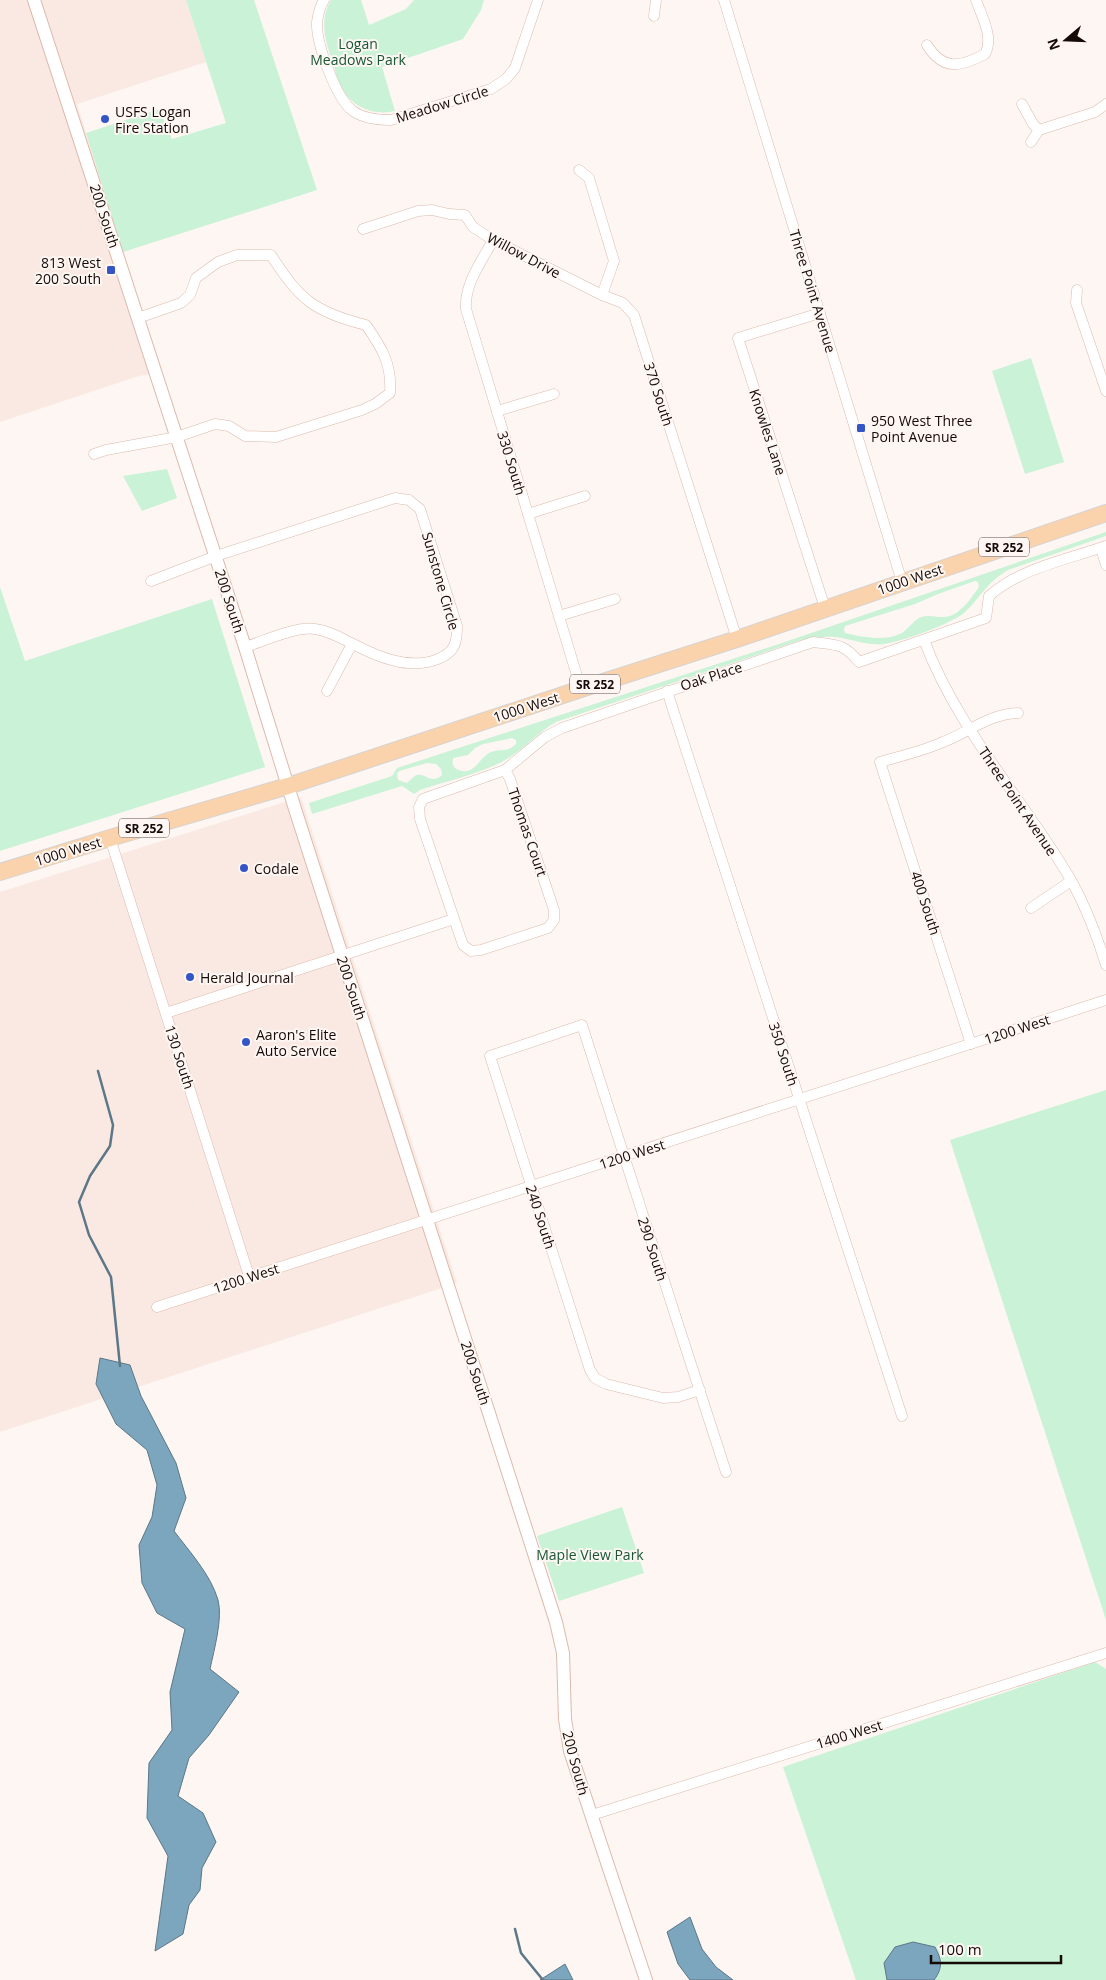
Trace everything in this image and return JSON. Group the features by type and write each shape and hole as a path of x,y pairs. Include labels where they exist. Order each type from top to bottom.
{"main road":[{"name":"1000 West","path":"0,872 288,786 737,639 1106,513"}],"street":[{"name":"200 South","path":"34,0 216,556 556,1622 562,1653 565,1718 570,1751 646,1980"},
{"name":"Meadow Circle","path":"324,0 317,23 320,43 336,90 352,111 362,116 384,120 390,120 491,89 506,79 515,68 538,0"},
{"path":"654,16 656,0"},
{"name":"Three Point Avenue","path":"724,0 902,582"},
{"path":"927,45 940,62 949,65 956,65 979,58 985,54 989,47 989,39 976,0"},
{"path":"1022,104 1033,124 1039,130"},
{"path":"1031,142 1039,130 1095,112 1106,104"},
{"path":"579,170 589,178 614,260 602,295"},
{"name":"Willow Drive","path":"363,229 418,211 432,210 465,215 473,227 494,240 602,295"},
{"name":"330 South","path":"494,240 467,289 466,309 582,689"},
{"path":"94,454 106,450 177,437 215,424 229,426 245,436 276,437 362,410 375,404 390,392 391,380 388,364 380,345 366,326 339,318 315,307 297,291 271,255 237,255 218,262 196,278 190,294 181,304 138,318"},
{"path":"1077,290 1076,303 1106,391"},
{"name":"370 South","path":"602,295 623,303 634,315 737,639"},
{"name":"Knowles Lane","path":"820,313 738,338 825,608"},
{"path":"497,411 554,394"},
{"path":"528,514 585,496"},
{"name":"Sunstone Circle","path":"151,581 216,556 395,498 410,500 420,509 457,626 457,642 448,655 417,663 397,662 377,656 332,633 314,628 296,631 245,647"},
{"path":"924,640 986,618 988,596 1017,576 1103,547 1106,565"},
{"path":"559,616 615,599"},
{"name":"Three Point Avenue","path":"924,640 946,692 1071,881 1095,931 1106,965"},
{"name":"Oak Place","path":"505,770 545,737 562,728 813,642 836,645 848,650 859,662 924,640"},
{"path":"327,691 352,644"},
{"name":"350 South","path":"667,691 902,1416"},
{"path":"970,728 1003,714 1018,713"},
{"name":"400 South","path":"970,728 944,742 880,762 971,1044"},
{"name":"Thomas Court","path":"505,770 510,779 554,910 554,920 548,928 481,950 471,951 463,945 454,920 420,819 419,807 423,799 505,770"},
{"name":"130 South","path":"110,838 249,1276"},
{"path":"1031,908 1071,881"},
{"path":"166,1013 454,920"},
{"name":"1200 West","path":"157,1307 1106,1000"},
{"name":"240 South","path":"582,1025 490,1056 590,1370 595,1378 606,1384 663,1398 678,1397 700,1390"},
{"name":"290 South","path":"582,1025 726,1472"},
{"name":"1400 West","path":"592,1815 1106,1653"}],"shaded area":[{"path":"0,0 186,0 206,62 77,104 161,373 139,376 0,422"},
{"path":"301,797 457,1283 0,1432 0,892"}],"green space":[{"path":"186,0 254,0 317,190 123,252 86,133 159,109 172,139 226,123"},
{"name":"Logan Meadows Park","path":"331,0 361,0 369,25 406,9 414,0 484,0 481,10 463,39 382,67 395,111 380,112 358,106 342,89 327,45 324,30 325,15"},
{"path":"1031,358 1064,462 1025,474 992,371"},
{"path":"167,469 177,498 142,511 123,476"},
{"path":"1106,532 1106,536 1008,570 994,580 965,612 950,621 914,636 884,644 866,643 835,637 801,640 556,722 507,759 476,773 420,790 414,794 402,786 312,814 309,803 392,776 397,768 779,644","holes":["975,581 978,582 979,587 964,607 954,614 942,617 928,616 919,618 902,633 895,636 874,638 845,633 845,626 915,604","512,738 516,740 516,744 513,747 487,754 469,770 464,771 454,767 453,758 468,755 475,748 483,744","427,763 436,764 441,769 442,775 434,779 417,775 407,783 398,780 397,774 399,771"]},
{"path":"0,587 25,661 212,599 265,767 0,851"},
{"path":"1106,1090 1106,1620 950,1140"},
{"name":"Maple View Park","path":"622,1507 644,1573 559,1601 537,1536"},
{"path":"1095,1662 1106,1669 1106,1980 856,1980 783,1767"}],"water":[{"path":"100,1358 130,1365 141,1396 176,1463 186,1498 174,1531 205,1572 218,1600 217,1634 210,1669 239,1692 209,1735 189,1758 178,1796 203,1813 216,1842 202,1868 200,1890 189,1905 183,1934 155,1951 168,1856 147,1818 149,1763 172,1730 170,1692 185,1629 157,1613 142,1583 139,1545 152,1517 157,1485 147,1450 116,1424 96,1384"},
{"path":"690,1917 702,1949 716,1967 733,1980 690,1980 678,1964 667,1932"},
{"path":"913,1942 935,1947 939,1956 940,1968 934,1980 887,1980 884,1963 895,1947"},
{"path":"565,1964 573,1980 540,1980"}],"waterway":[{"path":"98,1071 113,1125 110,1146 90,1176 79,1202 89,1235 111,1277 120,1366"},
{"path":"515,1929 521,1953 543,1980"}],"place":[{"name":"USFS Logan Fire Station","path":"105,119"},
{"name":"813 West 200 South","path":"111,270"},
{"name":"950 West Three Point Avenue","path":"861,428"},
{"name":"Codale","path":"244,868"},
{"name":"Herald Journal","path":"190,977"},
{"name":"Aaron's Elite Auto Service","path":"246,1042"}]}
